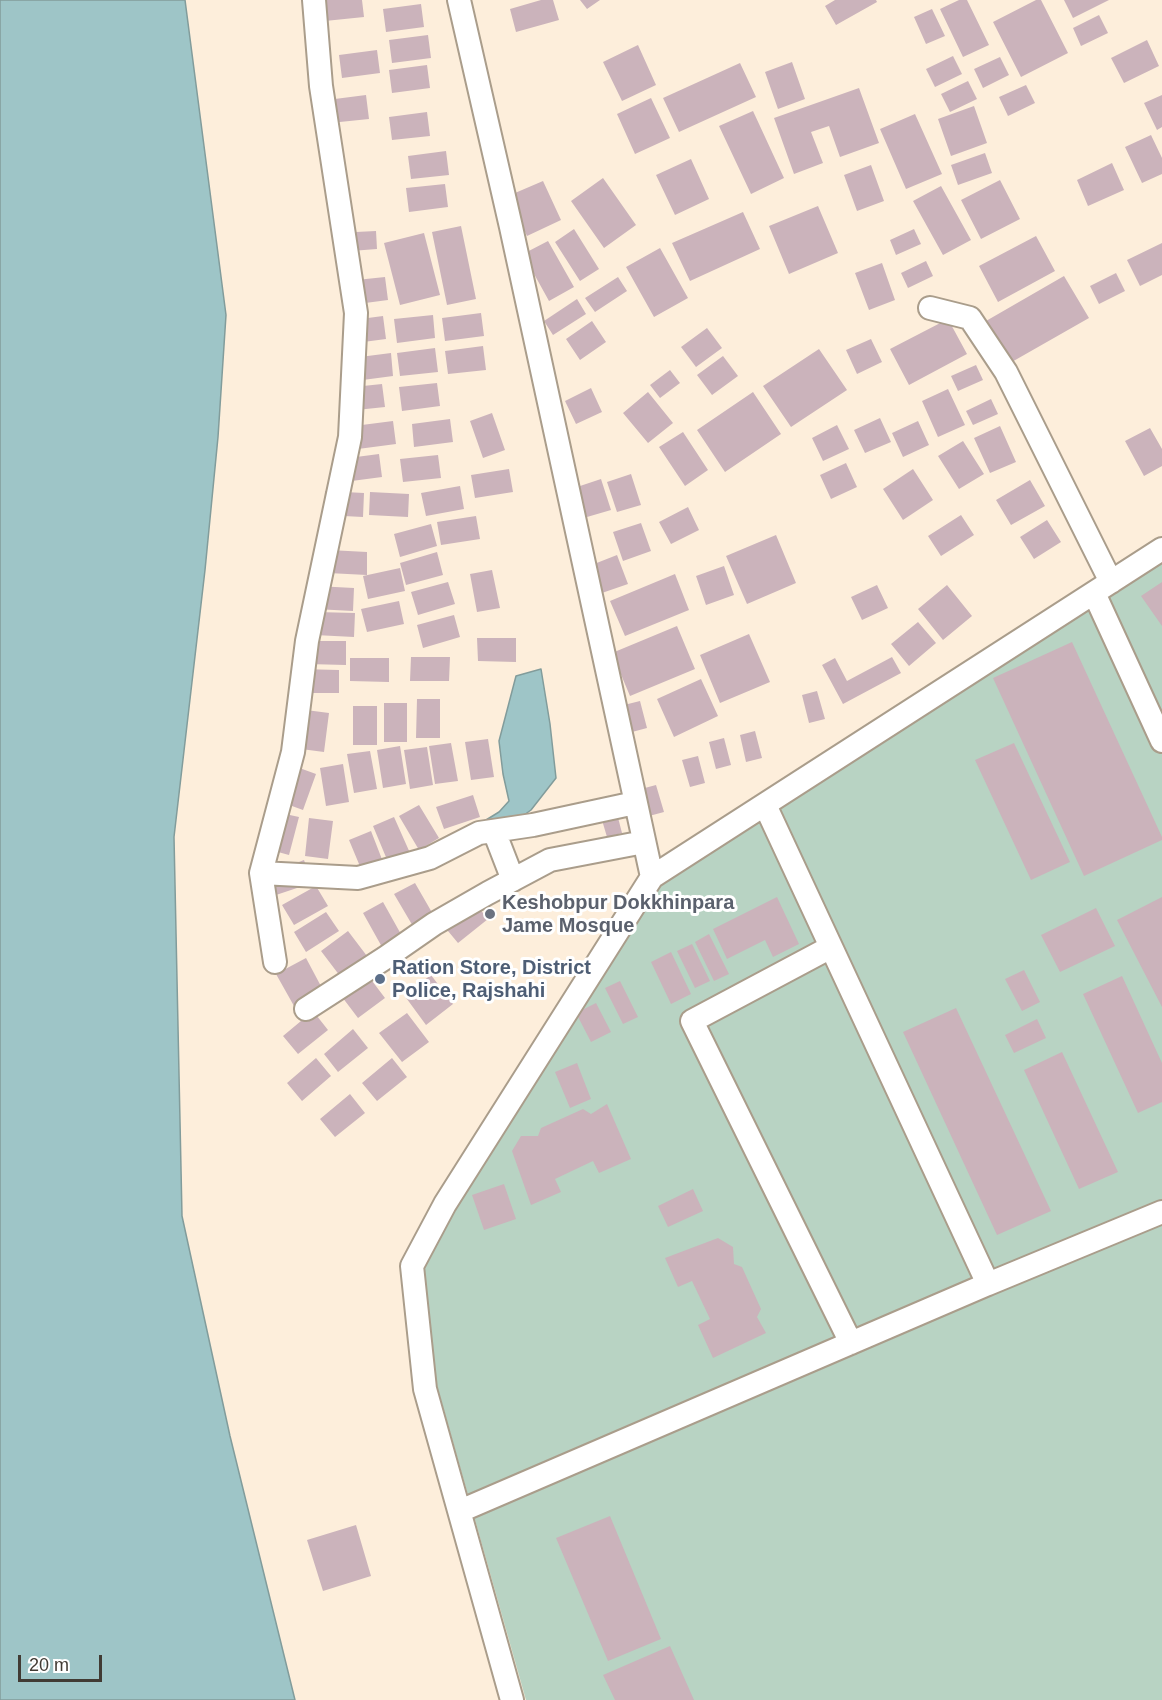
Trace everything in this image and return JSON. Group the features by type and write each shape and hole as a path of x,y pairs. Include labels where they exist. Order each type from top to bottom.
{"street":[{"path":"276,962 261,873 294,752 307,641 350,437 356,313 321,86 314,0"},
{"path":"459,0 516,250 652,877"},
{"path":"930,308 970,318 1006,372 1102,587 1162,741"},
{"path":"512,1700 425,1389 412,1266 445,1204 652,877 1162,549"},
{"path":"261,873 358,878 430,858 479,833 533,825 636,803"},
{"path":"765,805 988,1284"},
{"path":"494,831 513,880"},
{"path":"306,1009 434,924 550,860 644,842"},
{"path":"831,947 692,1021 851,1343"},
{"path":"460,1511 988,1284 1162,1212"}],"green space":[{"path":"1162,554 1162,1700 526,1700 437,1386 424,1268 442,1233 521,1097 658,881"}],"water":[{"path":"0,0 185,0 226,315 218,437 205,570 174,837 182,1216 230,1436 295,1700 0,1700"},
{"path":"541,669 556,778 531,810 513,823 473,828 499,812 509,801 499,741 516,676"}],"building":[{"path":"323,0 362,0 364,17 325,21"},
{"path":"541,0 553,0 559,20 516,32 510,9"},
{"path":"580,0 600,0 587,9"},
{"path":"835,0 876,0 877,2 836,25 825,6"},
{"path":"959,0 967,0 989,45 963,57 940,9"},
{"path":"1036,0 1041,0 1068,53 1021,77 993,22"},
{"path":"1064,0 1109,0 1073,18"},
{"path":"421,4 424,27 386,32 383,9"},
{"path":"932,9 945,36 926,44 914,17"},
{"path":"1099,15 1108,33 1081,46 1073,28"},
{"path":"428,35 431,58 392,63 389,40"},
{"path":"1147,40 1159,66 1124,83 1111,58"},
{"path":"638,45 656,85 622,101 603,62"},
{"path":"377,50 380,73 342,78 339,55"},
{"path":"953,56 962,74 935,87 926,69"},
{"path":"1000,57 1009,75 983,88 974,69"},
{"path":"792,62 805,99 778,109 765,72"},
{"path":"740,63 756,97 679,132 663,98"},
{"path":"427,65 430,88 392,93 389,70"},
{"path":"968,81 977,99 950,112 941,94"},
{"path":"1026,85 1035,103 1008,116 999,97"},
{"path":"859,88 879,143 840,157 829,126 811,132 823,163 794,174 774,118"},
{"path":"366,95 369,119 330,123 327,100"},
{"path":"1162,95 1162,127 1157,130 1144,103"},
{"path":"651,98 670,138 635,154 617,114"},
{"path":"974,106 987,143 951,156 938,119"},
{"path":"753,111 784,178 751,194 719,126"},
{"path":"427,112 430,136 392,140 389,117"},
{"path":"915,114 942,174 906,189 880,129"},
{"path":"1151,135 1162,158 1162,174 1142,183 1125,147"},
{"path":"446,151 449,175 411,179 408,156"},
{"path":"985,153 992,173 958,185 951,165"},
{"path":"691,159 709,199 675,215 656,175"},
{"path":"1112,163 1124,190 1088,206 1077,180"},
{"path":"871,165 884,201 857,211 844,175"},
{"path":"603,178 636,225 604,248 571,201"},
{"path":"1000,180 1020,219 981,239 961,200"},
{"path":"543,181 561,220 527,236 508,196"},
{"path":"445,184 448,207 409,212 406,188"},
{"path":"941,186 971,240 943,255 913,201"},
{"path":"818,206 838,253 789,274 769,226"},
{"path":"743,212 760,249 690,281 672,243"},
{"path":"461,226 476,299 447,305 432,232"},
{"path":"574,229 599,269 580,281 555,242"},
{"path":"914,229 921,244 896,255 890,240"},
{"path":"376,231 377,249 338,252 336,233"},
{"path":"424,233 440,295 400,305 384,243"},
{"path":"1036,236 1055,271 998,302 979,266"},
{"path":"548,241 574,287 549,301 523,254"},
{"path":"1162,243 1162,275 1140,286 1127,260"},
{"path":"660,248 688,298 654,317 626,267"},
{"path":"926,261 933,276 908,288 901,273"},
{"path":"882,263 895,300 869,310 855,273"},
{"path":"1116,273 1125,291 1099,304 1090,286"},
{"path":"1064,276 1089,318 1010,363 986,321"},
{"path":"385,277 388,300 350,305 347,281"},
{"path":"618,277 627,291 595,312 585,298"},
{"path":"577,299 586,314 553,335 544,321"},
{"path":"481,313 484,336 445,341 442,318"},
{"path":"433,315 435,338 397,343 394,319"},
{"path":"383,316 386,339 348,344 345,321"},
{"path":"948,319 967,354 909,385 890,349"},
{"path":"592,321 606,342 580,360 566,339"},
{"path":"707,328 722,348 696,367 681,347"},
{"path":"871,339 882,362 857,374 846,350"},
{"path":"483,346 486,370 448,374 445,351"},
{"path":"435,348 438,372 400,376 397,353"},
{"path":"819,349 847,390 791,427 763,386"},
{"path":"391,353 393,376 355,381 352,358"},
{"path":"723,356 738,376 712,395 697,375"},
{"path":"976,365 983,380 958,391 951,376"},
{"path":"670,370 680,383 660,398 650,385"},
{"path":"437,383 440,406 402,411 399,387"},
{"path":"382,384 385,407 347,411 344,388"},
{"path":"591,388 602,412 576,424 565,401"},
{"path":"948,389 965,425 938,437 922,401"},
{"path":"648,392 673,423 648,443 623,413"},
{"path":"753,392 781,434 725,472 697,430"},
{"path":"991,399 998,414 973,425 966,411"},
{"path":"492,413 505,450 483,458 470,421"},
{"path":"880,418 891,442 865,453 854,430"},
{"path":"450,419 453,442 414,447 412,424"},
{"path":"393,421 396,444 358,449 354,426"},
{"path":"918,421 929,445 903,457 892,433"},
{"path":"837,425 849,449 823,461 812,438"},
{"path":"1000,426 1016,462 990,473 974,438"},
{"path":"1150,428 1162,449 1162,466 1144,476 1125,441"},
{"path":"683,432 708,470 685,486 659,447"},
{"path":"963,441 984,474 959,489 938,456"},
{"path":"379,454 382,477 344,482 341,459"},
{"path":"438,455 441,478 403,482 400,459"},
{"path":"846,463 857,487 831,499 820,475"},
{"path":"509,469 513,492 475,498 471,475"},
{"path":"913,469 933,500 903,520 883,489"},
{"path":"631,474 641,505 617,512 607,482"},
{"path":"601,479 611,510 587,517 577,487"},
{"path":"1030,480 1045,506 1011,525 996,500"},
{"path":"460,486 464,509 426,516 421,493"},
{"path":"325,491 364,493 363,517 324,515"},
{"path":"370,492 409,494 408,517 369,515"},
{"path":"688,507 699,530 671,544 659,522"},
{"path":"961,515 974,535 941,556 928,536"},
{"path":"476,516 480,539 441,545 437,522"},
{"path":"1047,520 1061,542 1034,559 1020,537"},
{"path":"641,523 651,551 623,561 613,532"},
{"path":"431,524 437,546 400,557 394,534"},
{"path":"776,535 796,583 747,604 726,556"},
{"path":"329,550 367,552 367,575 328,573"},
{"path":"437,552 443,575 406,585 400,563"},
{"path":"617,555 628,584 599,594 589,566"},
{"path":"724,566 734,595 706,605 696,576"},
{"path":"400,568 405,591 368,599 363,576"},
{"path":"492,570 500,608 477,612 470,574"},
{"path":"675,574 689,610 625,636 610,601"},
{"path":"448,582 455,604 418,615 411,592"},
{"path":"1162,582 1162,626 1141,596"},
{"path":"877,585 888,608 862,620 851,597"},
{"path":"947,585 972,616 943,640 918,609"},
{"path":"316,586 354,588 353,611 315,609"},
{"path":"399,601 404,624 367,632 361,609"},
{"path":"316,612 355,613 354,637 315,635"},
{"path":"454,615 460,637 423,648 417,625"},
{"path":"918,622 936,643 909,666 891,644"},
{"path":"677,626 695,669 630,696 612,653"},
{"path":"749,634 770,682 720,703 700,655"},
{"path":"477,638 516,638 516,662 478,661"},
{"path":"307,641 346,641 346,665 307,664"},
{"path":"1072,642 1162,837 1162,840 1084,876 993,678"},
{"path":"411,657 450,657 449,681 410,681"},
{"path":"892,657 901,673 843,704 822,665 835,658 847,681"},
{"path":"350,658 389,658 389,682 350,681"},
{"path":"300,669 339,670 339,693 300,693"},
{"path":"701,679 718,716 674,737 657,699"},
{"path":"817,691 825,719 809,723 802,695"},
{"path":"417,699 440,699 440,738 416,738"},
{"path":"640,701 647,728 632,732 624,705"},
{"path":"384,703 407,703 407,742 384,742"},
{"path":"353,706 377,706 377,745 353,745"},
{"path":"306,710 329,713 324,752 301,749"},
{"path":"755,731 762,758 746,762 740,735"},
{"path":"724,738 731,765 716,769 709,742"},
{"path":"488,739 494,777 471,780 465,742"},
{"path":"451,743 458,781 435,784 429,746"},
{"path":"1014,743 1070,862 1031,880 975,760"},
{"path":"400,746 406,784 383,788 377,750"},
{"path":"427,747 433,785 410,789 404,750"},
{"path":"370,751 377,789 354,793 347,754"},
{"path":"698,756 705,783 690,787 682,760"},
{"path":"343,764 349,802 326,806 320,768"},
{"path":"294,766 316,774 303,810 281,802"},
{"path":"656,785 664,812 649,816 641,789"},
{"path":"473,795 480,817 444,829 436,807"},
{"path":"419,805 439,838 419,850 399,816"},
{"path":"615,806 622,833 607,837 599,810"},
{"path":"276,812 299,817 289,855 267,849"},
{"path":"394,817 410,853 388,862 373,826"},
{"path":"309,818 333,821 328,859 305,856"},
{"path":"371,831 385,867 364,876 349,840"},
{"path":"304,860 312,883 276,895 268,874"},
{"path":"415,883 434,916 414,928 394,894"},
{"path":"316,886 328,906 294,925 282,905"},
{"path":"777,897 799,944 773,957 765,940 727,959 713,929"},
{"path":"1162,897 1162,1007 1117,920"},
{"path":"473,901 488,919 458,943 443,925"},
{"path":"383,902 402,936 382,947 363,913"},
{"path":"1096,908 1115,946 1060,972 1041,935"},
{"path":"326,912 339,931 306,952 294,932"},
{"path":"348,931 370,960 343,980 321,951"},
{"path":"709,934 729,974 714,981 695,942"},
{"path":"692,944 710,981 695,988 677,951"},
{"path":"671,952 691,994 671,1004 651,962"},
{"path":"306,958 323,990 294,1006 276,974"},
{"path":"363,969 385,998 358,1018 336,989"},
{"path":"1024,970 1040,1002 1022,1011 1005,979"},
{"path":"431,975 453,1004 426,1025 404,995"},
{"path":"1122,976 1162,1063 1162,1102 1138,1113 1083,994"},
{"path":"620,981 638,1017 623,1024 605,988"},
{"path":"596,1003 611,1032 591,1042 576,1013"},
{"path":"956,1008 1051,1211 997,1235 903,1032"},
{"path":"313,1011 328,1030 298,1054 283,1036"},
{"path":"407,1013 429,1042 402,1062 379,1033"},
{"path":"1037,1019 1046,1038 1014,1053 1005,1035"},
{"path":"353,1029 368,1048 338,1072 324,1054"},
{"path":"1062,1052 1118,1172 1079,1189 1024,1070"},
{"path":"316,1058 331,1076 302,1101 287,1083"},
{"path":"392,1058 407,1077 377,1101 362,1083"},
{"path":"577,1063 591,1099 570,1108 555,1072"},
{"path":"350,1094 365,1113 335,1137 320,1119"},
{"path":"607,1104 631,1159 599,1173 593,1161 555,1179 561,1192 531,1205 512,1151 521,1136 538,1136 541,1128 583,1109 591,1114"},
{"path":"504,1184 516,1219 484,1230 472,1195"},
{"path":"693,1189 703,1211 668,1227 658,1206"},
{"path":"718,1238 733,1247 734,1264 742,1267 761,1309 757,1317 766,1333 713,1358 698,1325 710,1319 692,1281 678,1287 665,1258"},
{"path":"610,1516 661,1639 608,1661 556,1538"},
{"path":"356,1525 371,1576 323,1591 307,1540"},
{"path":"670,1646 694,1700 615,1700 603,1675"}],"place":[{"name":"Keshobpur Dokkhinpara Jame Mosque","path":"490,914"},
{"name":"Ration Store, District Police, Rajshahi","path":"380,979"}]}
